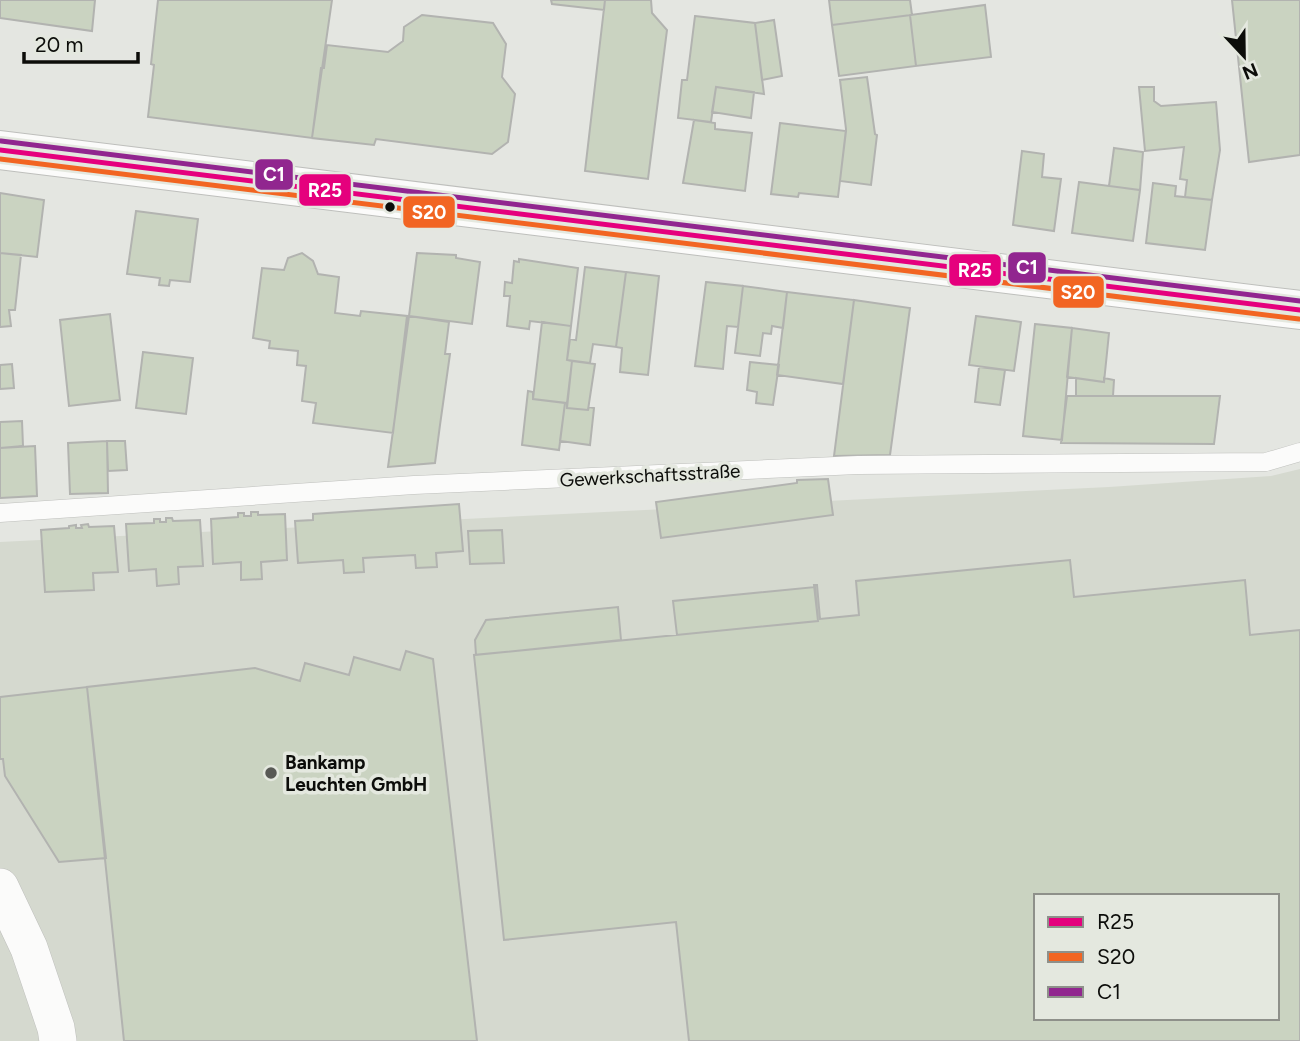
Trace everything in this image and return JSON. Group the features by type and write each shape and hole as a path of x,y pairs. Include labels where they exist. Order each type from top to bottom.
{"street":[{"path":"0,150 1300,310"},
{"path":"0,887 29,948 58,1041"}],"lane":[{"name":"Gewerkschaftsstraße","path":"0,513 414,485 858,465 1266,462 1300,452"}],"shaded area":[{"path":"1300,469 1300,1041 0,1041 0,542 1109,487 1271,476"}],"building":[{"path":"0,0 95,0 92,31 0,18"},
{"path":"158,0 332,0 312,138 148,117"},
{"path":"551,0 605,0 604,10 552,4"},
{"path":"605,0 651,0 652,13 667,30 648,179 585,171"},
{"path":"829,0 910,0 912,15 832,25"},
{"path":"1232,0 1300,0 1300,155 1249,162"},
{"path":"985,5 991,57 916,66 910,15"},
{"path":"422,15 493,23 506,44 502,77 515,94 508,142 492,154 376,139 374,145 312,138 321,68 324,68 327,45 388,52 403,41 404,27"},
{"path":"910,15 916,66 839,76 832,25"},
{"path":"695,16 755,23 764,94 716,87 711,122 678,118 682,80 687,80"},
{"path":"774,20 782,76 762,80 755,23"},
{"path":"867,77 877,135 871,185 840,181 846,129 840,80"},
{"path":"716,87 754,92 751,118 712,112"},
{"path":"1139,87 1154,87 1154,101 1161,106 1216,102 1220,150 1212,200 1185,197 1187,180 1180,179 1184,147 1145,151"},
{"path":"694,120 715,123 715,129 752,133 745,191 683,183"},
{"path":"780,123 846,131 838,197 799,193 798,197 771,194"},
{"path":"1114,148 1143,152 1140,190 1109,186"},
{"path":"1022,151 1044,154 1042,177 1061,179 1054,231 1013,225"},
{"path":"1079,182 1140,190 1133,241 1072,233"},
{"path":"1153,183 1176,186 1175,196 1212,200 1205,250 1146,243"},
{"path":"0,193 44,200 37,257 0,253"},
{"path":"136,211 198,219 190,282 170,280 169,286 159,285 160,278 127,274"},
{"path":"0,253 21,255 15,310 9,310 11,326 0,327"},
{"path":"302,253 313,261 318,274 339,277 335,313 360,316 361,311 407,316 393,433 313,423 316,403 302,401 306,366 297,365 298,351 269,348 270,341 253,338 262,268 284,270 288,258"},
{"path":"417,253 456,255 456,258 480,262 472,324 409,316"},
{"path":"519,259 578,268 571,326 530,321 529,329 507,326 510,296 504,296 505,282 512,283 514,261 519,262"},
{"path":"585,267 626,272 616,347 593,344 590,363 567,360 570,339 576,340"},
{"path":"626,272 659,276 648,375 620,372 622,348 616,347"},
{"path":"706,282 743,286 738,327 727,326 723,369 695,366"},
{"path":"743,286 787,292 783,328 772,326 771,334 763,333 760,356 735,353"},
{"path":"787,292 854,300 843,384 777,375"},
{"path":"854,300 910,308 890,455 834,456"},
{"path":"110,314 120,400 69,406 60,320"},
{"path":"409,316 449,322 445,354 450,354 435,463 388,467"},
{"path":"976,316 1021,322 1014,371 969,365"},
{"path":"542,322 571,326 567,360 572,361 567,403 533,399"},
{"path":"1035,324 1072,328 1062,440 1023,436"},
{"path":"1072,328 1109,333 1104,382 1067,377"},
{"path":"143,352 193,358 186,414 136,408"},
{"path":"572,361 595,364 588,410 567,408"},
{"path":"750,362 779,365 773,405 756,403 757,392 747,390"},
{"path":"12,364 14,388 0,389 0,365"},
{"path":"979,367 1005,370 1000,405 975,402"},
{"path":"1076,378 1104,382 1104,378 1114,380 1113,396 1076,396"},
{"path":"528,391 533,392 533,399 565,403 559,450 522,445"},
{"path":"1067,396 1220,396 1214,444 1061,443"},
{"path":"565,403 567,408 594,408 590,445 560,441"},
{"path":"22,421 23,446 0,448 0,422"},
{"path":"107,441 125,441 127,470 108,471"},
{"path":"107,441 108,493 70,494 68,443"},
{"path":"35,446 37,496 0,498 0,448"},
{"path":"828,479 833,515 661,538 656,502 797,483 797,480"},
{"path":"459,504 463,551 436,553 437,567 416,568 415,555 363,558 364,572 344,573 343,560 298,563 295,521 313,520 313,514"},
{"path":"251,512 258,512 258,515 285,514 287,560 261,562 262,579 241,580 241,562 213,564 211,519 238,517 238,513 251,516"},
{"path":"166,518 172,518 173,521 200,520 203,566 178,567 179,584 157,586 156,569 129,571 126,524 154,523 154,519 166,522"},
{"path":"88,524 89,527 114,526 118,572 93,573 94,590 45,592 41,530 76,525 76,528 82,528 81,525"},
{"path":"502,530 504,563 470,564 468,531"},
{"path":"1070,560 1074,597 1245,580 1250,635 1300,630 1300,1041 689,1041 676,922 504,940 474,655 818,621 814,585 817,585 820,619 859,615 856,581"},
{"path":"815,587 818,621 677,635 673,601"},
{"path":"618,607 621,640 476,655 475,640 486,620"},
{"name":"Bankamp Leuchten GmbH","path":"406,651 433,659 477,1041 124,1041 87,687 255,668 300,681 305,663 349,675 354,657 400,670"},
{"path":"87,687 106,858 59,862 5,776 3,759 0,759 0,697"}],"transit line":[{"name":"C1","path":"1,141 1300,301"},
{"name":"R25","path":"0,150 1300,310"},
{"name":"S20","path":"0,159 1299,319"}],"place":[{"name":"Bankamp Leuchten GmbH","path":"271,773"}]}
